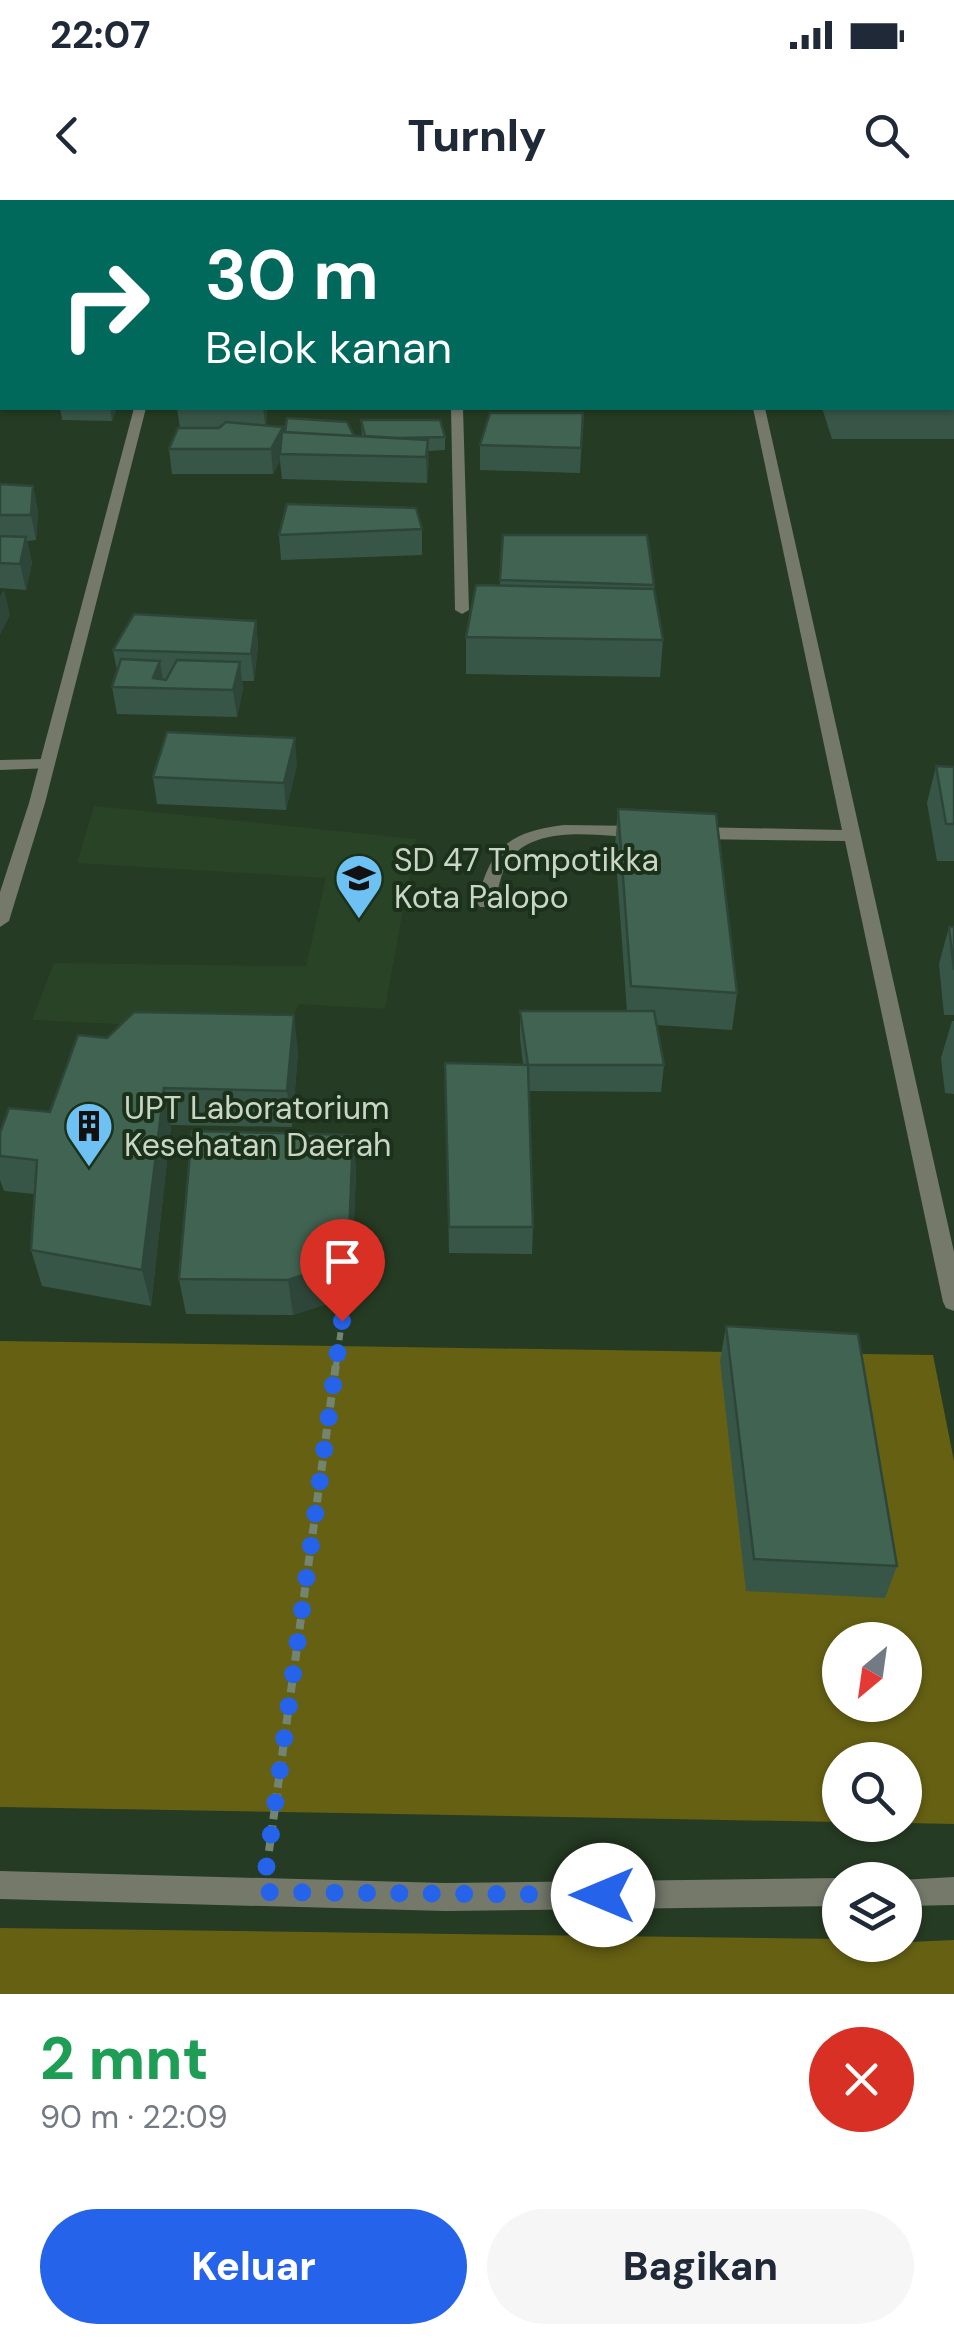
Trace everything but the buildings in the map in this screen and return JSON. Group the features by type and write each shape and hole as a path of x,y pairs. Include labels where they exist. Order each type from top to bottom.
{"street":[{"path":"0,921 46,764 139,410"},
{"path":"458,410 462,610"},
{"path":"759,410 954,1302"},
{"path":"0,765 46,764"},
{"path":"486,902 496,865 506,848 520,838 554,831 654,833"},
{"path":"674,833 852,836"},
{"path":"0,1885 444,1896 822,1892"},
{"path":"922,1892 954,1891"}],"path":[{"path":"263,1892 342,1321"}],"shaded area":[{"name":"SD 47 Tompotikka Kota Palopo","path":"94,806 416,839 385,1009 299,1004 286,1032 32,1020 54,963 306,966 326,878 77,863"},
{"path":"0,1341 933,1355 954,1461 954,1824 922,1823 922,1742 822,1742 822,1822 0,1807"},
{"path":"0,1928 822,1939 822,1962 922,1962 922,1941 954,1940 954,1994 0,1994"}],"place":[{"name":"SD 47 Tompotikka Kota Palopo","path":"359,920"},
{"name":"UPT Laboratorium Kesehatan Daerah","path":"89,1168"}],"route":[{"path":"342,1321 263,1892 603,1895"}]}
